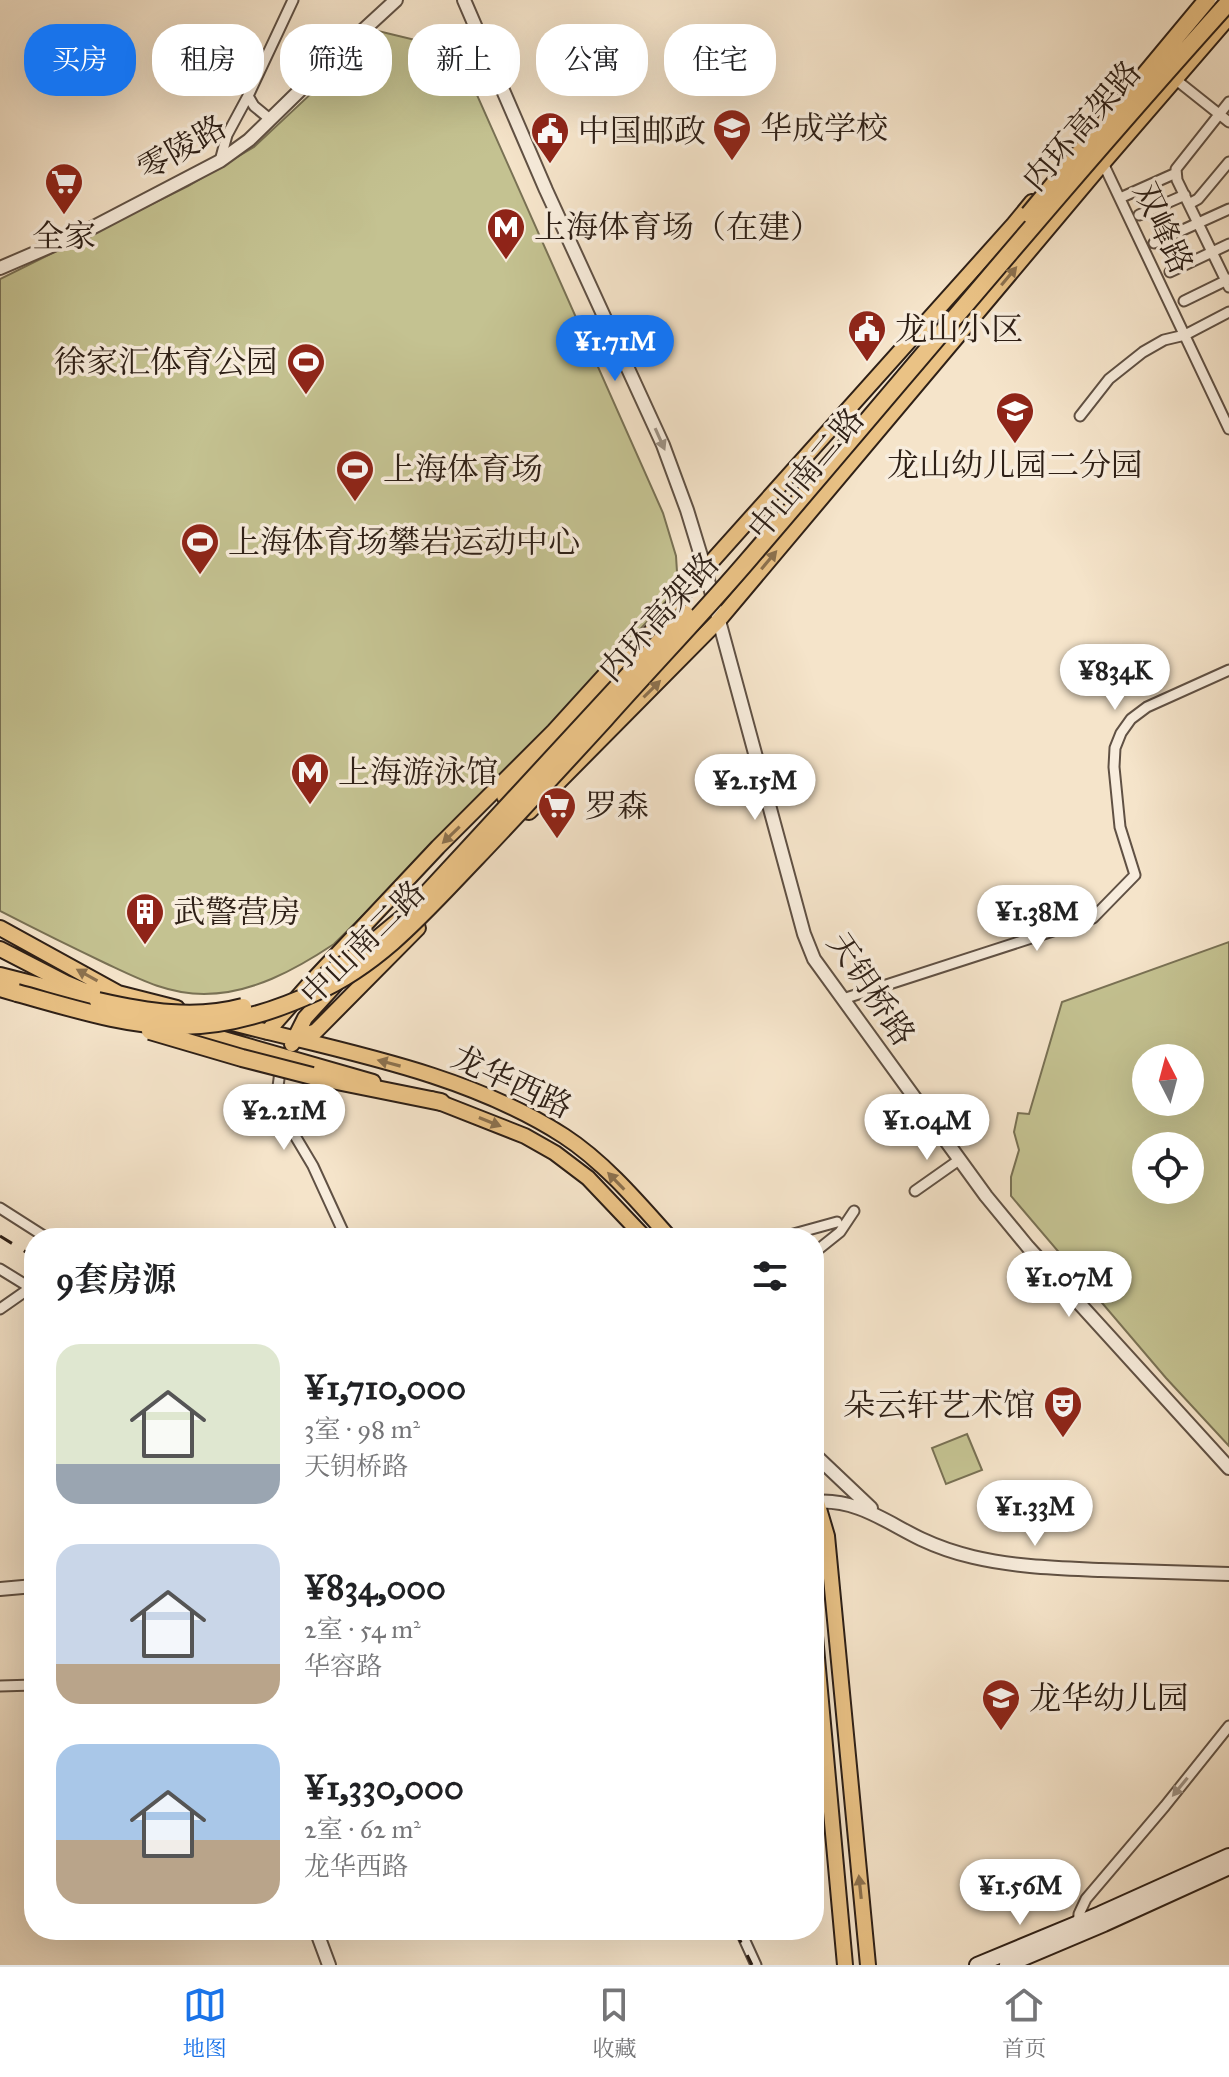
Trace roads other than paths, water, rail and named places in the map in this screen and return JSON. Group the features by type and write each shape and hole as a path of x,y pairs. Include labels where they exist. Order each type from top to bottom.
{"highway":[{"name":"内环高架路","path":"0,976 98,1001 184,1014 236,1009 259,1003 311,983 357,956 409,913 743,551 1207,0"},
{"name":"内环高架路","path":"0,988 140,1023 178,1026 240,1019 334,984 398,938 546,784 747,562 1129,114 1229,2"},
{"path":"453,864 462,845 640,645"},
{"path":"95,1013 242,1058 312,1076 441,1102"}],"main road":[{"name":"中山南二路","path":"267,1032 438,847 554,731 614,665 640,645 1014,224 1197,0"},
{"name":"中山南二路","path":"0,928 118,993 294,1039 316,1031 719,620 1229,17"},
{"name":"中山南二路","path":"282,1057 305,1018 418,893 626,673 640,645"},
{"path":"0,949 66,983 157,1020 282,1057"},
{"name":"龙华西路","path":"294,1039 431,1074 533,1118 566,1136 601,1166 660,1228"},
{"name":"龙华西路","path":"282,1057 441,1102 525,1136 555,1153 588,1178 636,1228"},
{"path":"824,1527 868,1965"},
{"path":"824,1735 845,1965"},
{"path":"1007,1965 1229,1856"},
{"path":"977,1965 1078,1929 1104,1924 1229,1867"}],"street":[{"path":"264,62 293,0"},
{"name":"零陵路","path":"0,268 86,231 220,161 271,120 396,0"},
{"name":"天钥桥路","path":"464,0 546,190 663,445 687,510 804,934 814,959 959,1160 1028,1247 1229,1468"},
{"path":"1175,79 1229,122"},
{"path":"248,96 254,106 271,120"},
{"path":"220,161 227,135 248,96"},
{"path":"1184,301 1228,282 1187,200 1176,169 1229,102"},
{"name":"双峰路","path":"1083,140 1103,163 1229,429"},
{"path":"1139,215 1198,199 1229,162"},
{"path":"1120,198 1176,173"},
{"path":"1154,243 1228,209"},
{"path":"1170,272 1229,244"},
{"path":"1080,416 1109,379 1125,365 1164,340 1185,335 1229,312"},
{"path":"843,999 1093,918 1135,875 1120,827 1114,767 1115,748 1126,726 1147,707 1229,670"},
{"path":"282,1057 277,1094 285,1119 328,1196 342,1228"},
{"path":"915,1191 959,1160"},
{"path":"0,1208 31,1228"},
{"path":"824,1245 840,1232 854,1211"},
{"path":"815,1228 837,1222"},
{"path":"0,1269 24,1284"},
{"path":"0,1309 24,1294"},
{"path":"824,1463 882,1518"},
{"path":"824,1500 853,1505 946,1550 989,1560 1063,1568 1229,1574"},
{"path":"0,1589 24,1587"},
{"path":"0,1686 24,1685"},
{"path":"1078,1929 1086,1899 1229,1726"},
{"path":"320,1940 329,1965"},
{"path":"745,1940 756,1965"}],"railway":[{"path":"0,1236 24,1251"},
{"path":"740,1940 752,1965"}],"place":[{"name":"华成学校","path":"732,162"},
{"name":"中国邮政","path":"550,165"},
{"name":"全家","path":"64,216"},
{"name":"上海体育场（在建）","path":"506,261"},
{"name":"龙山小区","path":"867,363"},
{"name":"徐家汇体育公园","path":"306,396"},
{"name":"龙山幼儿园二分园","path":"1015,445"},
{"name":"上海体育场","path":"355,503"},
{"name":"上海体育场攀岩运动中心","path":"200,576"},
{"name":"上海游泳馆","path":"310,806"},
{"name":"罗森","path":"557,840"},
{"name":"武警营房","path":"145,946"},
{"name":"朵云轩艺术馆","path":"1063,1439"},
{"name":"龙华幼儿园","path":"1001,1732"}]}
